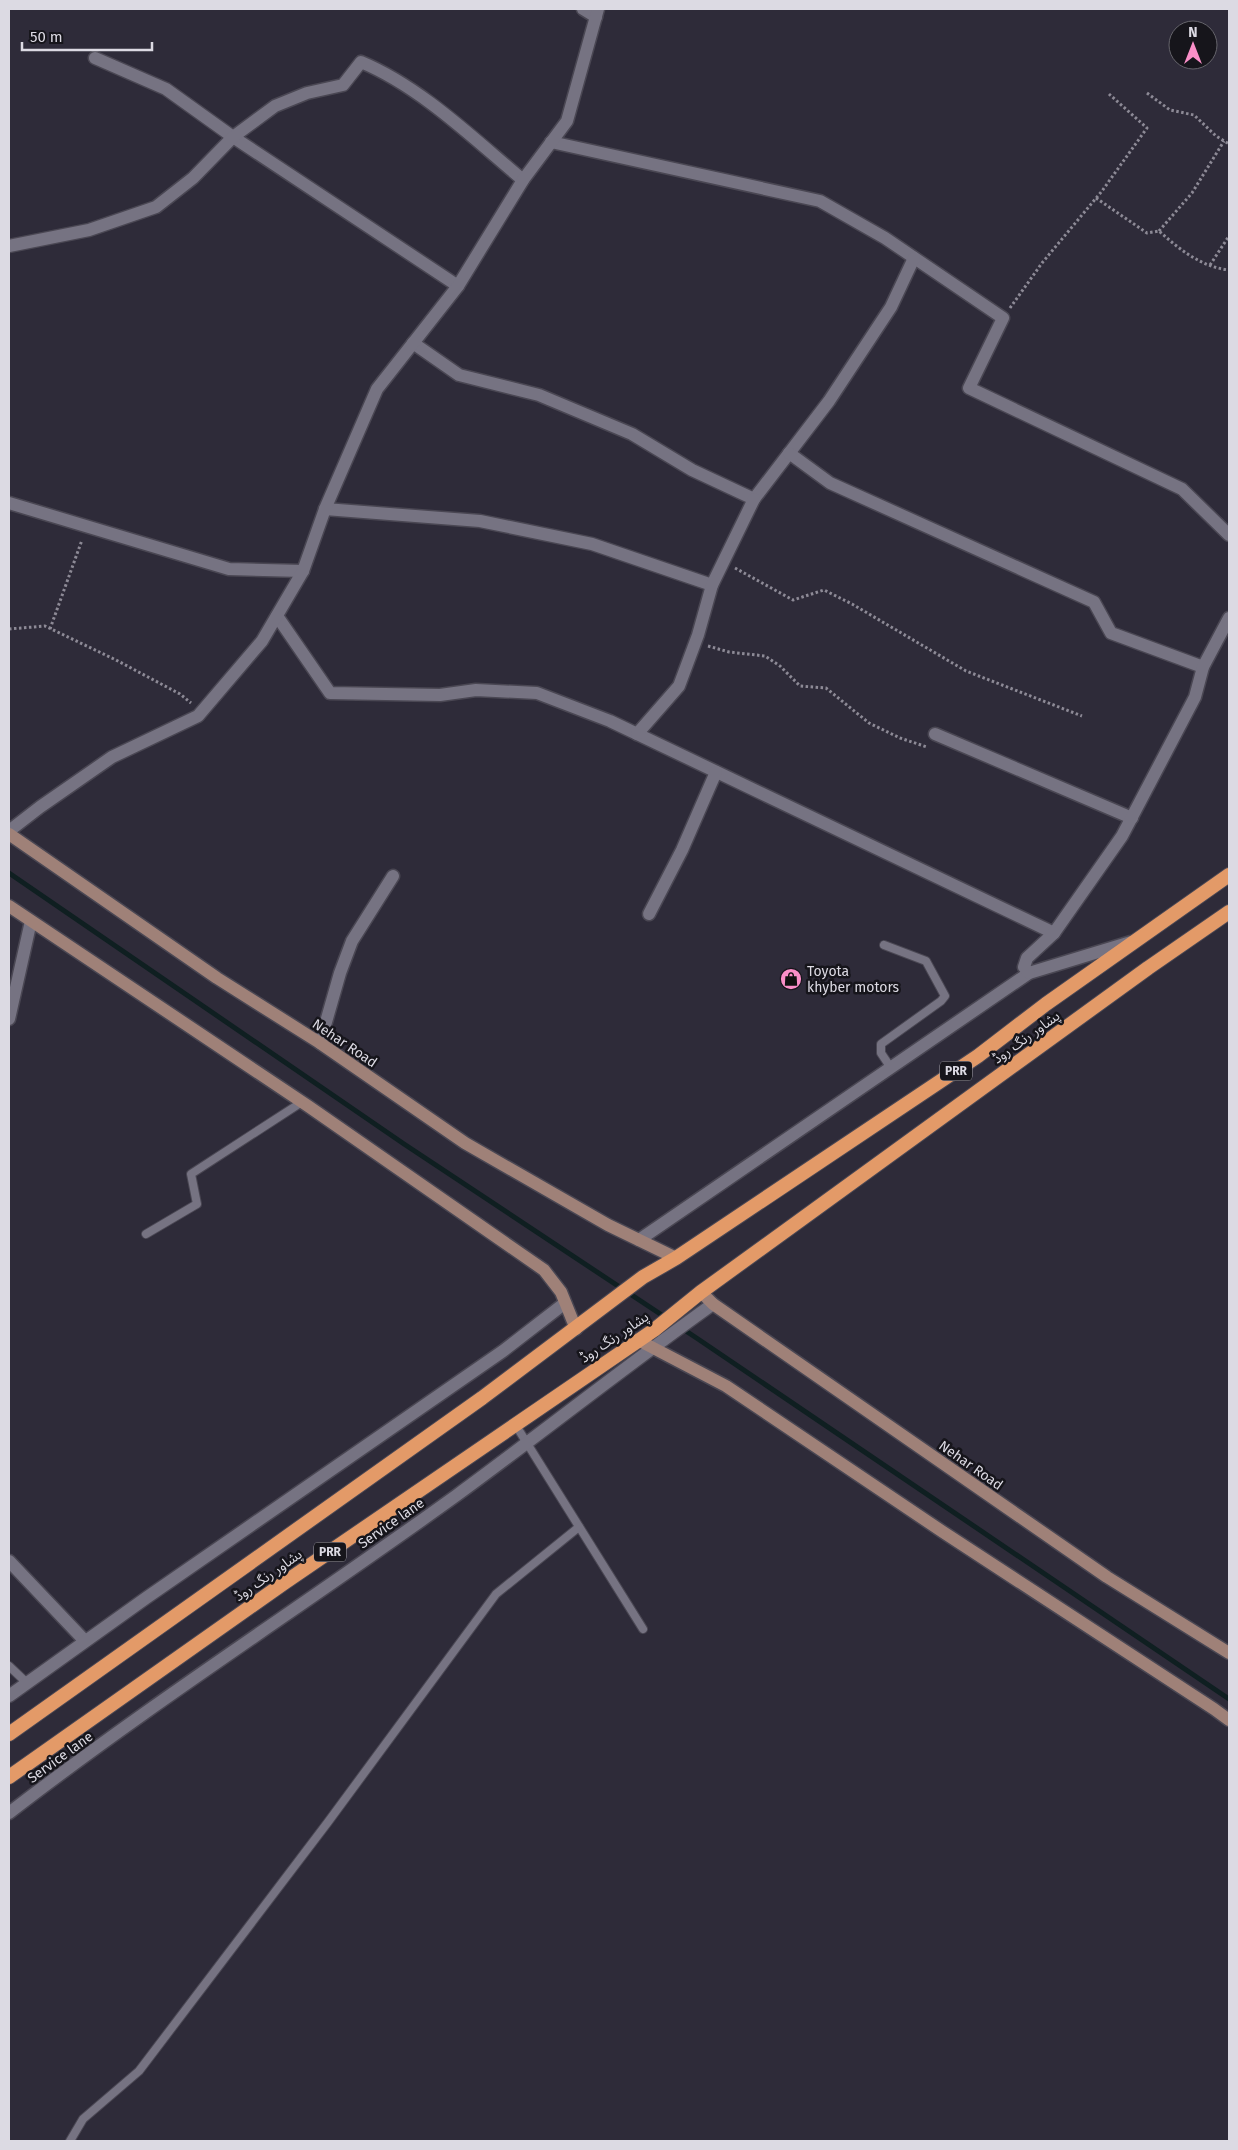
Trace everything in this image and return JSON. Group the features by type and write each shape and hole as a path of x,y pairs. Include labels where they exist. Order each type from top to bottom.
{"highway":[{"name":"پشاور رنگ روڈ","path":"9,1734 259,1558 576,1329 643,1278 676,1258 978,1056 1046,1004 1229,875"},
{"name":"پشاور رنگ روڈ","path":"9,1777 284,1583 654,1330 701,1292 1140,974 1229,912"}],"main road":[{"name":"Nehar Road","path":"9,833 217,978 320,1042 465,1143 608,1225 676,1258"},
{"path":"9,906 302,1102 544,1270 560,1292 576,1329"},
{"name":"Nehar Road","path":"701,1292 713,1304 1107,1577 1229,1654"},
{"path":"638,1340 726,1386 943,1532 1214,1708 1229,1720"}],"street":[{"path":"9,833 40,807 112,757 198,716 262,642 303,572 325,509 377,389 458,286 523,180 567,121 597,13 583,9"},
{"path":"95,58 166,89 233,137 458,286"},
{"path":"9,246 89,230 156,207 193,178 233,137 275,106 307,93 343,86 361,62 378,69 436,107 523,180"},
{"path":"551,142 820,201 885,238 1003,318 969,388 1182,489 1229,535"},
{"path":"637,734 679,686 696,642 712,585 754,499 829,401 891,307 914,258"},
{"path":"414,343 459,375 539,395 632,434 692,470 754,499"},
{"path":"789,453 830,483 1094,602 1111,633 1204,667"},
{"path":"9,503 229,569 303,572"},
{"path":"325,509 480,520 592,544 712,585"},
{"path":"277,616 330,693 440,695 476,690 536,693 610,721 1054,933"},
{"path":"1028,973 1024,966 1027,958 1054,933 1122,836 1195,697 1204,667 1229,618"},
{"path":"936,734 1132,818"},
{"path":"649,914 682,850 716,772"},
{"path":"320,1042 352,941 393,876"},
{"path":"9,1019 31,921"},
{"path":"639,1240 1028,973 1135,941"},
{"path":"9,1696 85,1641 503,1351 565,1303"},
{"name":"Service lane","path":"9,1813 179,1689 458,1495 653,1347 713,1304"},
{"path":"9,1561 85,1641"}],"lane":[{"path":"884,945 926,961 945,996 941,1001 880,1044 881,1053 891,1068"},
{"path":"146,1234 197,1204 191,1174 302,1102"},
{"path":"515,1424 643,1629"},
{"path":"70,2141 83,2118 139,2071 328,1822 496,1594 580,1527"},
{"path":"9,1666 27,1683"}],"path":[{"path":"1147,93 1170,110 1194,115 1229,144"},
{"path":"1003,318 1042,263 1096,198 1147,128 1109,94"},
{"path":"1096,198 1147,234 1159,231 1192,193 1224,141"},
{"path":"1159,231 1183,252 1210,265 1229,270"},
{"path":"1210,265 1229,236"},
{"path":"50,629 87,526"},
{"path":"724,561 793,600 824,590 852,604 966,671 1082,716"},
{"path":"9,629 45,626 116,660 180,694 202,711"},
{"path":"696,642 729,652 765,656 780,666 800,686 826,688 868,723 900,738 930,748 936,734"}],"waterway":[{"path":"9,873 404,1144 698,1339 1229,1699"}],"place":[{"name":"Toyota khyber motors","path":"791,979"}]}
